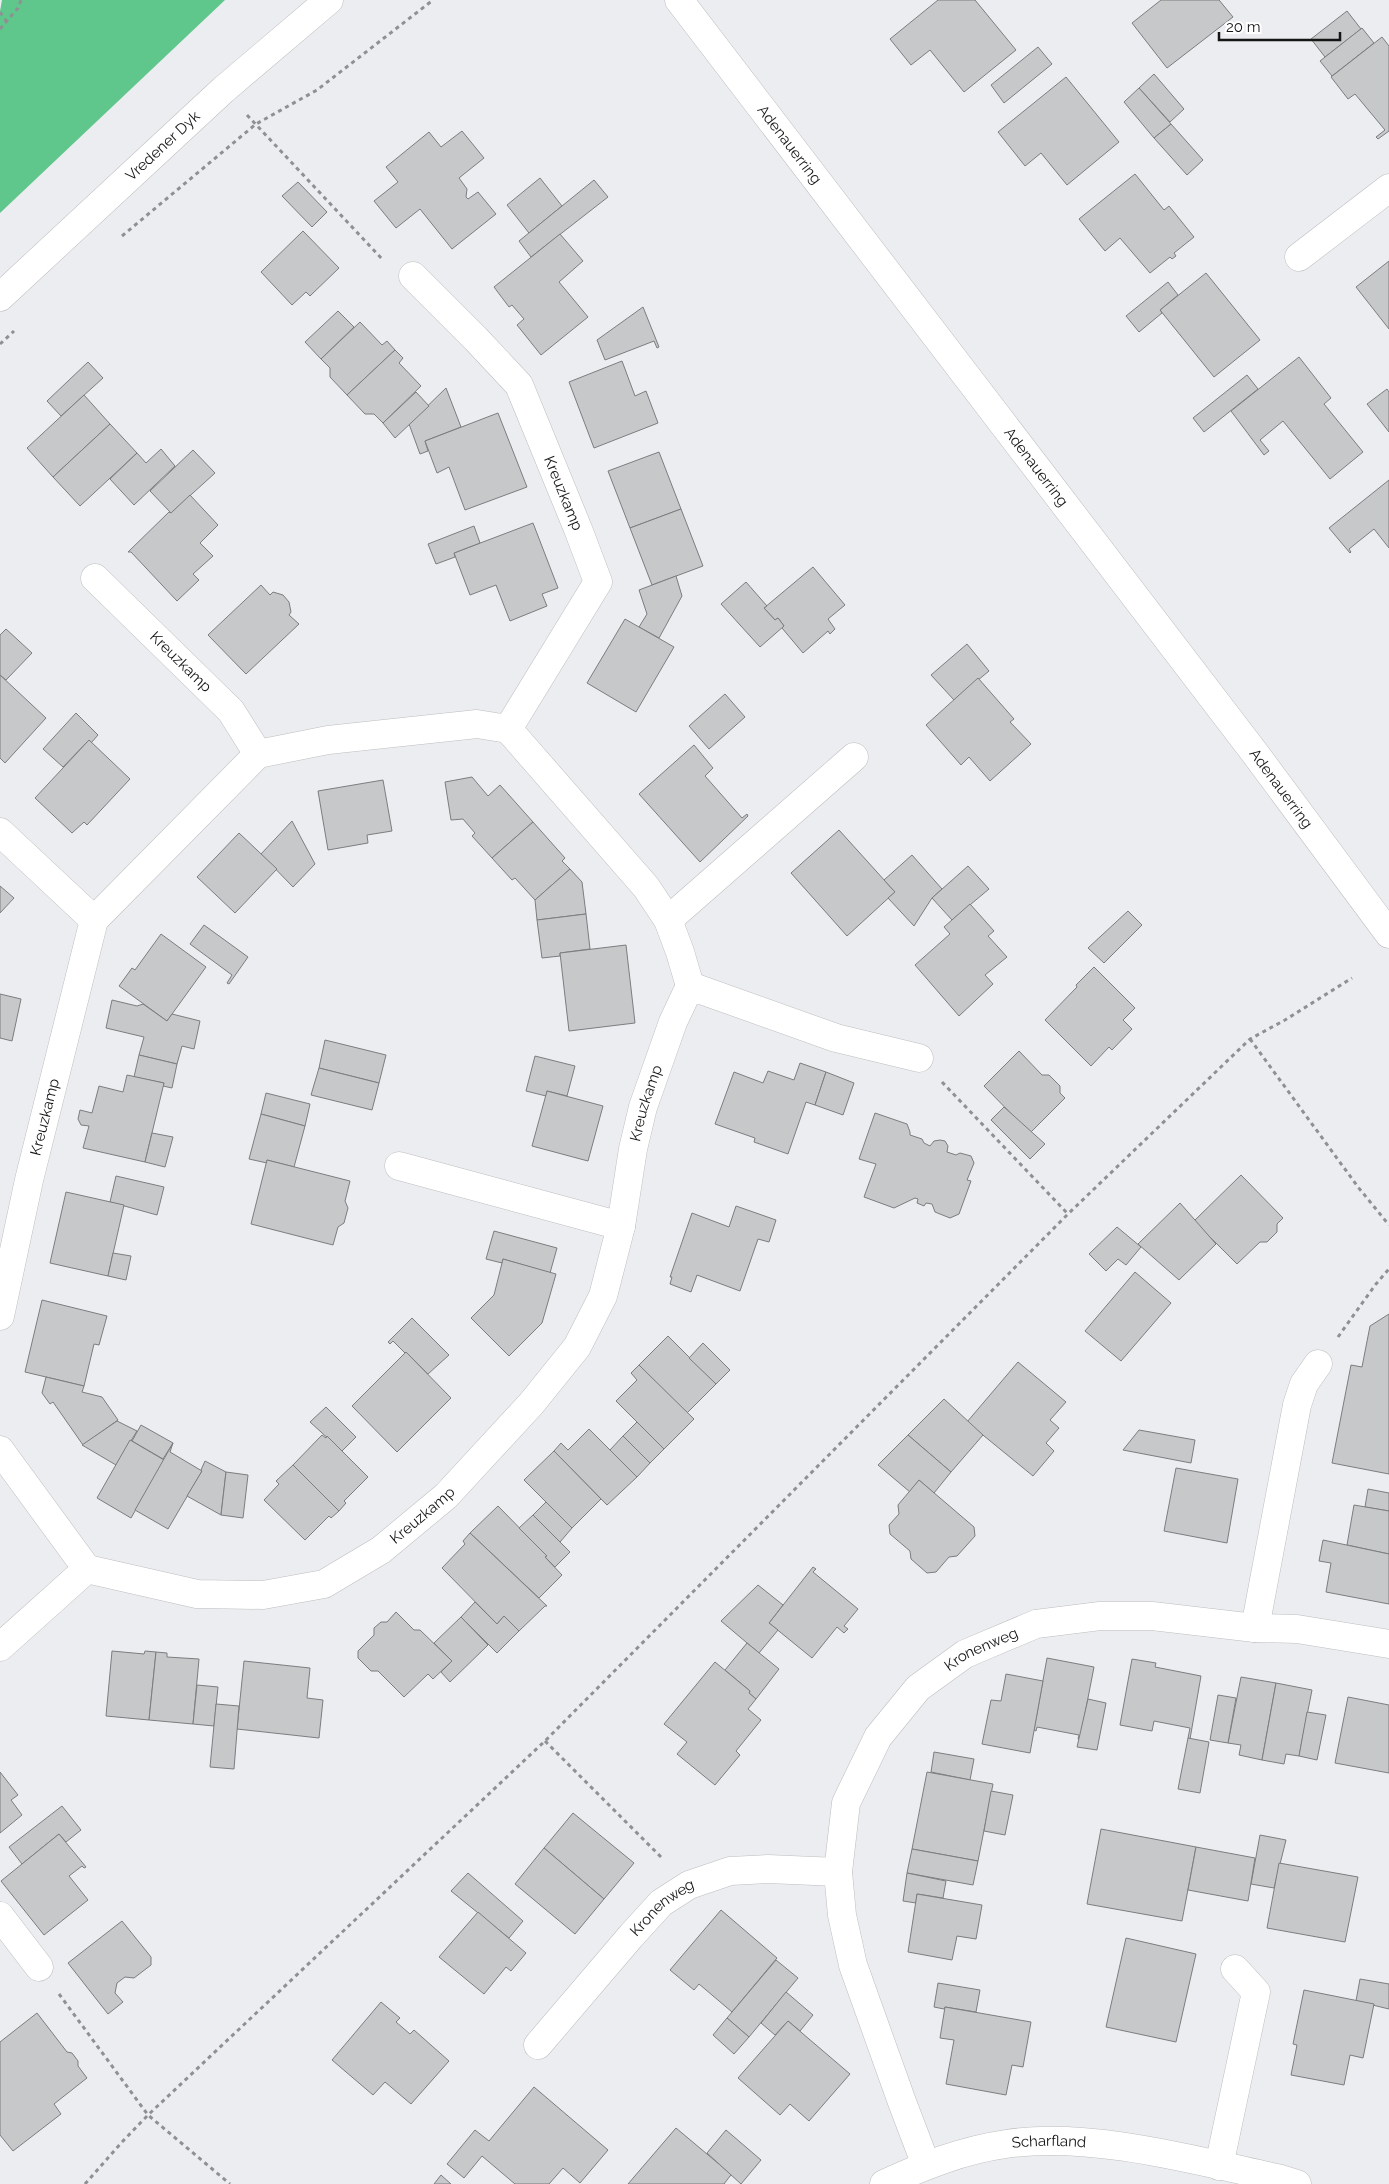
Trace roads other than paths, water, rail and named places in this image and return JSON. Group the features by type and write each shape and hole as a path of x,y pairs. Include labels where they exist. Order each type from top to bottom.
{"street":[{"name":"Vredener Dyk","path":"0,297 223,90 329,0"},
{"name":"Adenauerring","path":"679,0 1254,752 1389,934"},
{"path":"1300,257 1389,188"},
{"name":"Kreuzkamp","path":"413,276 519,385 598,582 508,729"},
{"name":"Kreuzkamp","path":"95,578 231,711 258,754"},
{"path":"0,832 94,920 258,754 328,740 477,724 508,729 646,887 668,920 690,986 836,1038 919,1058"},
{"path":"668,920 854,757"},
{"name":"Kreuzkamp","path":"0,1316 29,1180 94,920"},
{"name":"Kreuzkamp","path":"88,1569 197,1594 263,1595 324,1584 381,1550 446,1496 531,1404 578,1347 603,1296 621,1226 633,1149 643,1107 673,1022 690,986"},
{"path":"399,1166 621,1226"},
{"path":"1255,1628 1297,1405 1304,1384 1318,1364"},
{"path":"0,1450 88,1569 0,1647"},
{"name":"Kronenweg","path":"926,2165 853,1965 842,1915 838,1872 846,1803 878,1738 918,1688 965,1654 1036,1624 1100,1616 1152,1616 1255,1628 1297,1629 1389,1644"},
{"name":"Kronenweg","path":"538,2045 661,1903 689,1885 730,1871 768,1869 838,1872"},
{"path":"0,1916 39,1967"},
{"path":"1231,2173 1256,1992 1235,1969"},
{"name":"Scharfland","path":"884,2184 926,2165 962,2153 1007,2144 1065,2141 1140,2150 1231,2173 1297,2184"}]}
